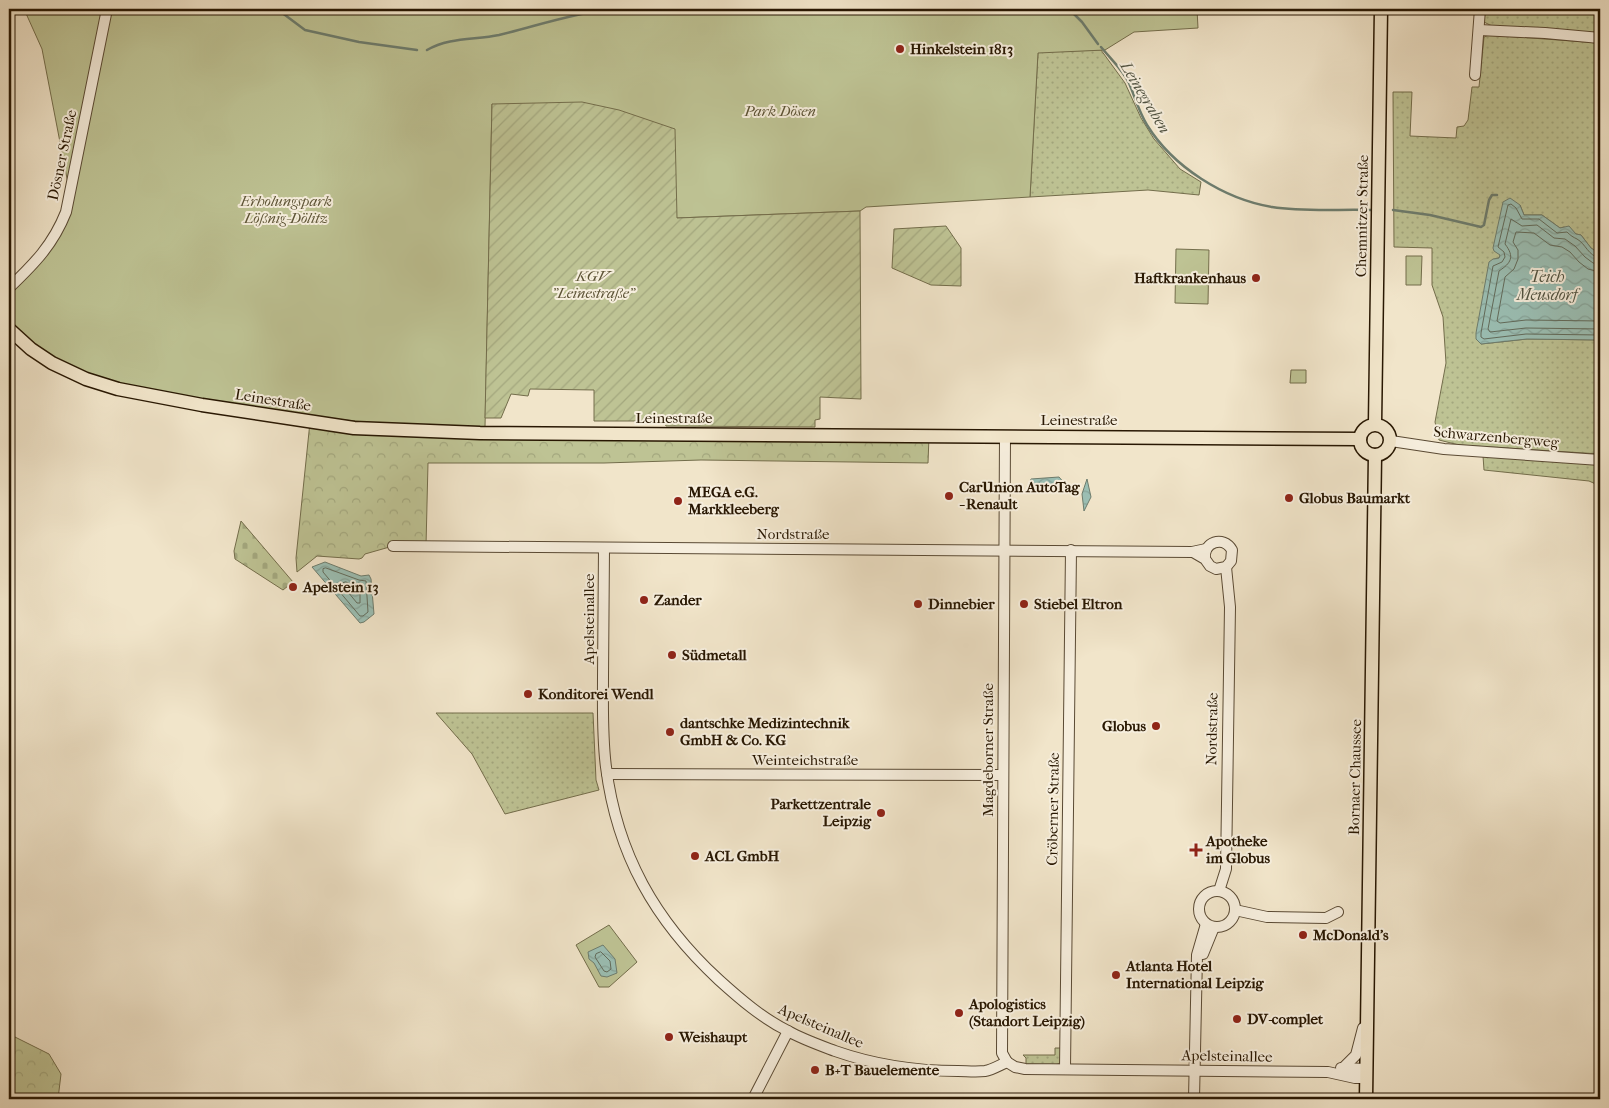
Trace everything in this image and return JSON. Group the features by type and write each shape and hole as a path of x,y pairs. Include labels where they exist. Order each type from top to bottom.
{"main road":[{"name":"Chemnitzer Straße","path":"1375,424 1381,9"},
{"name":"Leinestraße","path":"9,329 31,349 52,363 118,389 231,410 354,428 499,433 1360,439"},
{"path":"1375,424 1386,428 1390,441 1384,452 1375,455 1365,451 1361,445 1360,434 1365,428 1375,424"},
{"name":"Bornaer Chaussee","path":"1366,1099 1369,1000 1375,455"}],"street":[{"name":"Dösner Straße","path":"9,288 42,254 59,230 66,212 107,9"},
{"path":"1475,75 1480,9"},
{"path":"1479,30 1600,38"},
{"name":"Magdeborner Straße","path":"1005,436 1002,1053 1007,1062"},
{"name":"Schwarzenbergweg","path":"1390,441 1444,449 1600,460"},
{"name":"Nordstraße","path":"1220,541 1228,544 1233,556 1232,561 1226,567 1219,569 1213,568 1206,554 1208,545 1220,541"},
{"name":"Nordstraße","path":"393,546 1071,550 1194,552 1206,554"},
{"name":"Apelsteinallee","path":"604,548 603,709 607,774 617,826 636,872 652,903 686,947 705,967 741,1000 766,1019 788,1031 858,1059 930,1071 986,1071 1007,1062 1015,1067 1025,1069 1328,1072 1355,1078 1367,1074"},
{"name":"Cröberner Straße","path":"1065,1069 1071,550"},
{"name":"Nordstraße","path":"1219,891 1226,869 1230,607 1226,567"},
{"name":"Weinteichstraße","path":"607,774 1003,775"},
{"path":"1219,891 1231,898 1235,910 1234,916 1228,924 1219,927 1210,926 1200,916 1199,904 1206,895 1219,891"},
{"path":"1235,910 1267,917 1326,918 1338,912"},
{"path":"1194,1099 1196,971 1210,926"},
{"path":"1343,1068 1352,1060 1359,1049 1369,1000"},
{"path":"753,1099 788,1031"},
{"name":"Apelsteinallee","path":"1328,1072 1343,1068 1367,1074"}],"green space":[{"name":"Erholungspark Lößnig-Dölitz","path":"24,9 1197,9 1198,28 1134,32 1105,50 1038,53 1030,197 866,207 860,211 677,218 492,104 485,427 400,425 305,416 170,395 99,379 49,356 9,324 9,293 44,258 70,194 42,49"},
{"path":"1485,9 1600,9 1600,33 1492,26 1484,22"},
{"path":"1489,35 1600,43 1600,157 1596,178 1600,179 1600,254 1591,248 1581,235 1576,234 1572,230 1564,227 1560,228 1542,215 1524,215 1520,205 1497,259 1481,344 1527,339 1600,340 1600,454 1459,445 1439,440 1435,422 1446,363 1443,317 1432,285 1432,248 1394,247 1393,92 1412,92 1410,136 1456,138 1457,127 1464,126 1468,120 1472,87 1479,87 1484,37"},
{"path":"1101,50 1125,83 1141,118 1154,139 1180,169 1201,182 1199,195 1148,190 1030,197 1038,52"},
{"name":"KGV \"Leinestraße\"","path":"582,102 619,110 675,129 677,218 860,211 861,399 820,397 820,419 815,420 815,427 666,426 664,421 594,421 594,390 530,389 528,396 511,394 501,418 485,418 492,104"},
{"path":"946,226 961,248 961,286 931,285 892,268 894,229"},
{"path":"1176,249 1209,250 1208,304 1175,303"},
{"path":"1406,256 1422,256 1421,285 1406,285"},
{"path":"1291,370 1306,370 1306,383 1290,383"},
{"path":"310,422 354,428 929,436 928,463 701,460 604,463 428,463 426,546 393,546 365,554 359,559 317,556 297,572 296,558"},
{"path":"1483,456 1600,463 1600,486 1589,481 1484,470"},
{"path":"241,521 293,582 283,590 235,559 234,551"},
{"path":"436,713 593,713 596,780 599,790 505,814 472,754"},
{"path":"609,925 637,962 609,987 599,987 576,945"},
{"path":"9,1034 49,1054 61,1074 58,1099 9,1099"},
{"path":"1055,1048 1062,1048 1060,1063 1055,1065 1026,1064 1026,1058 1023,1055 1055,1055"}],"water":[{"name":"Teich Meusdorf","path":"1510,198 1520,205 1524,215 1542,215 1560,228 1569,226 1576,234 1581,235 1591,248 1600,254 1600,340 1527,339 1481,344 1476,339 1489,262 1499,258 1500,255 1493,248 1503,202"},
{"path":"1059,477 1066,485 1062,489 1030,485 1031,479"},
{"path":"1087,479 1091,497 1084,511 1082,494"},
{"path":"325,562 361,576 369,575 374,614 364,622 360,623 312,567"},
{"path":"603,945 615,959 617,973 607,977 601,976 594,963 589,959 588,952"}],"waterway":[{"name":"Leinegraben","path":"277,9 305,30 359,42 417,50"},
{"name":"Leinegraben","path":"427,50 444,43 490,37 567,17 609,9"},
{"name":"Leinegraben","path":"1074,14 1098,44"},
{"name":"Leinegraben","path":"1101,47 1126,78 1144,120 1158,140 1185,167 1201,179 1236,197 1272,207 1309,210 1371,210"},
{"name":"Leinegraben","path":"1393,210 1430,215 1481,227 1484,225 1489,200 1492,195 1497,195"}],"place":[{"name":"Hinkelstein 1813","path":"900,49"},
{"name":"Haftkrankenhaus","path":"1256,278"},
{"name":"CarUnion AutoTag - Renault","path":"949,496"},
{"name":"Globus Baumarkt","path":"1289,498"},
{"name":"MEGA e.G. Markkleeberg","path":"678,501"},
{"name":"Apelstein 13","path":"293,587"},
{"name":"Zander","path":"644,600"},
{"name":"Dinnebier","path":"918,604"},
{"name":"Stiebel Eltron","path":"1024,604"},
{"name":"Südmetall","path":"672,655"},
{"name":"Konditorei Wendl","path":"528,694"},
{"name":"Globus","path":"1156,726"},
{"name":"dantschke Medizintechnik GmbH & Co. KG","path":"670,732"},
{"name":"Parkettzentrale Leipzig","path":"881,813"},
{"name":"Apotheke im Globus","path":"1196,850"},
{"name":"ACL GmbH","path":"695,856"},
{"name":"McDonald's","path":"1303,935"},
{"name":"Atlanta Hotel International Leipzig","path":"1116,975"},
{"name":"Apologistics (Standort Leipzig)","path":"959,1013"},
{"name":"DV-complet","path":"1237,1019"},
{"name":"Weishaupt","path":"669,1037"},
{"name":"B+T Bauelemente","path":"815,1070"}],"park label":[{"name":"Park Dösen","path":"780,111"}]}
